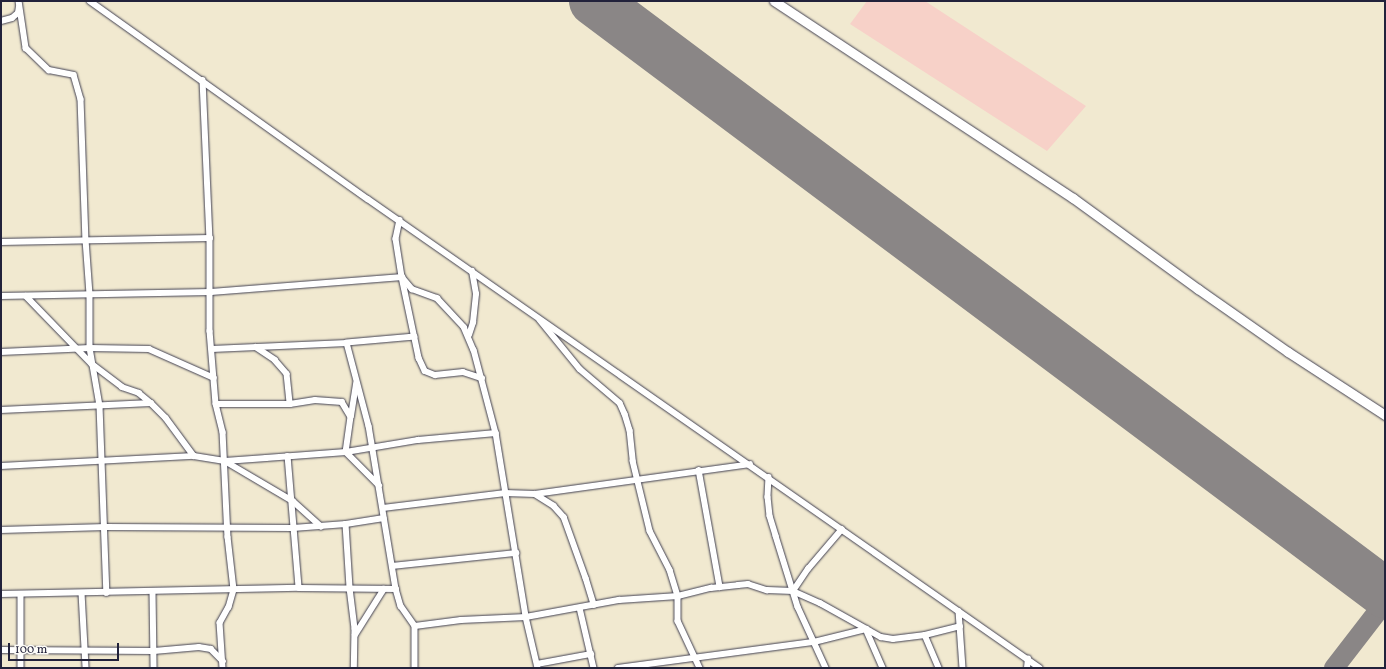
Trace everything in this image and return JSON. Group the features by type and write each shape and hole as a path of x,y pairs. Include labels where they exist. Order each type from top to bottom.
{"highway":[{"path":"774,1 1073,198 1211,298 1385,415"}],"street":[{"path":"1,20 12,18 18,13 19,1"},
{"path":"19,1 26,48 49,70 74,75 81,99 86,240 90,294 90,348 100,406 108,593"},
{"path":"90,1 472,271 536,314 1040,668"},
{"path":"203,80 210,238 212,349 216,404 223,432 228,537 234,590 229,607 220,623 223,665"},
{"path":"400,220 396,239 402,277 419,358 425,371 435,374 463,372 482,378"},
{"path":"1,242 210,238"},
{"path":"469,335 473,323 476,294 472,271"},
{"path":"1,296 211,292 402,277"},
{"path":"402,277 412,289 437,298 464,327 469,335 496,433 526,617 538,666 591,654"},
{"path":"26,296 92,364 122,388 139,393 151,403 166,418 194,456"},
{"path":"536,314 580,369 620,404 630,430 633,461 650,531 670,570 678,596 678,621 700,668"},
{"path":"212,349 347,343 415,337"},
{"path":"347,343 373,447 396,589 401,606 415,626 415,668"},
{"path":"256,347 275,360 287,374 290,404"},
{"path":"1,352 90,348 149,349 214,378"},
{"path":"346,452 357,380"},
{"path":"216,404 290,404 315,400 342,402 351,417"},
{"path":"1,410 151,403"},
{"path":"1,466 194,456 225,461 346,452 418,440 496,433"},
{"path":"346,452 379,486"},
{"path":"288,456 293,501 293,528 299,588"},
{"path":"225,461 293,501 321,526"},
{"path":"383,508 505,493 535,494 698,470 750,464"},
{"path":"698,470 720,587"},
{"path":"769,477 768,497 770,516 804,622 826,668"},
{"path":"535,494 554,506 564,516 594,605"},
{"path":"1,530 106,526 293,528 346,524 384,518"},
{"path":"346,524 355,636 354,668"},
{"path":"793,591 808,569 842,529"},
{"path":"392,566 516,553"},
{"path":"415,626 461,620 526,617 637,598 678,596 720,587 748,584 767,590 793,591 820,603 881,637 893,639 925,635 960,626"},
{"path":"1,594 299,588 396,589"},
{"path":"355,636 384,589"},
{"path":"153,592 154,668"},
{"path":"82,593 86,668"},
{"path":"21,594 22,668"},
{"path":"580,608 594,668"},
{"path":"959,611 963,668"},
{"path":"618,668 814,642 866,629"},
{"path":"866,629 883,668"},
{"path":"925,635 939,668"},
{"path":"1,650 154,651 199,647 211,649 223,665"},
{"path":"1027,668 1028,659"}],"shaded area":[{"path":"867,1 925,1 1086,106 1047,151 850,24"}],"taxiway":[{"path":"1334,668 1385,602"}],"runway":[{"path":"594,1 1385,593"}]}
